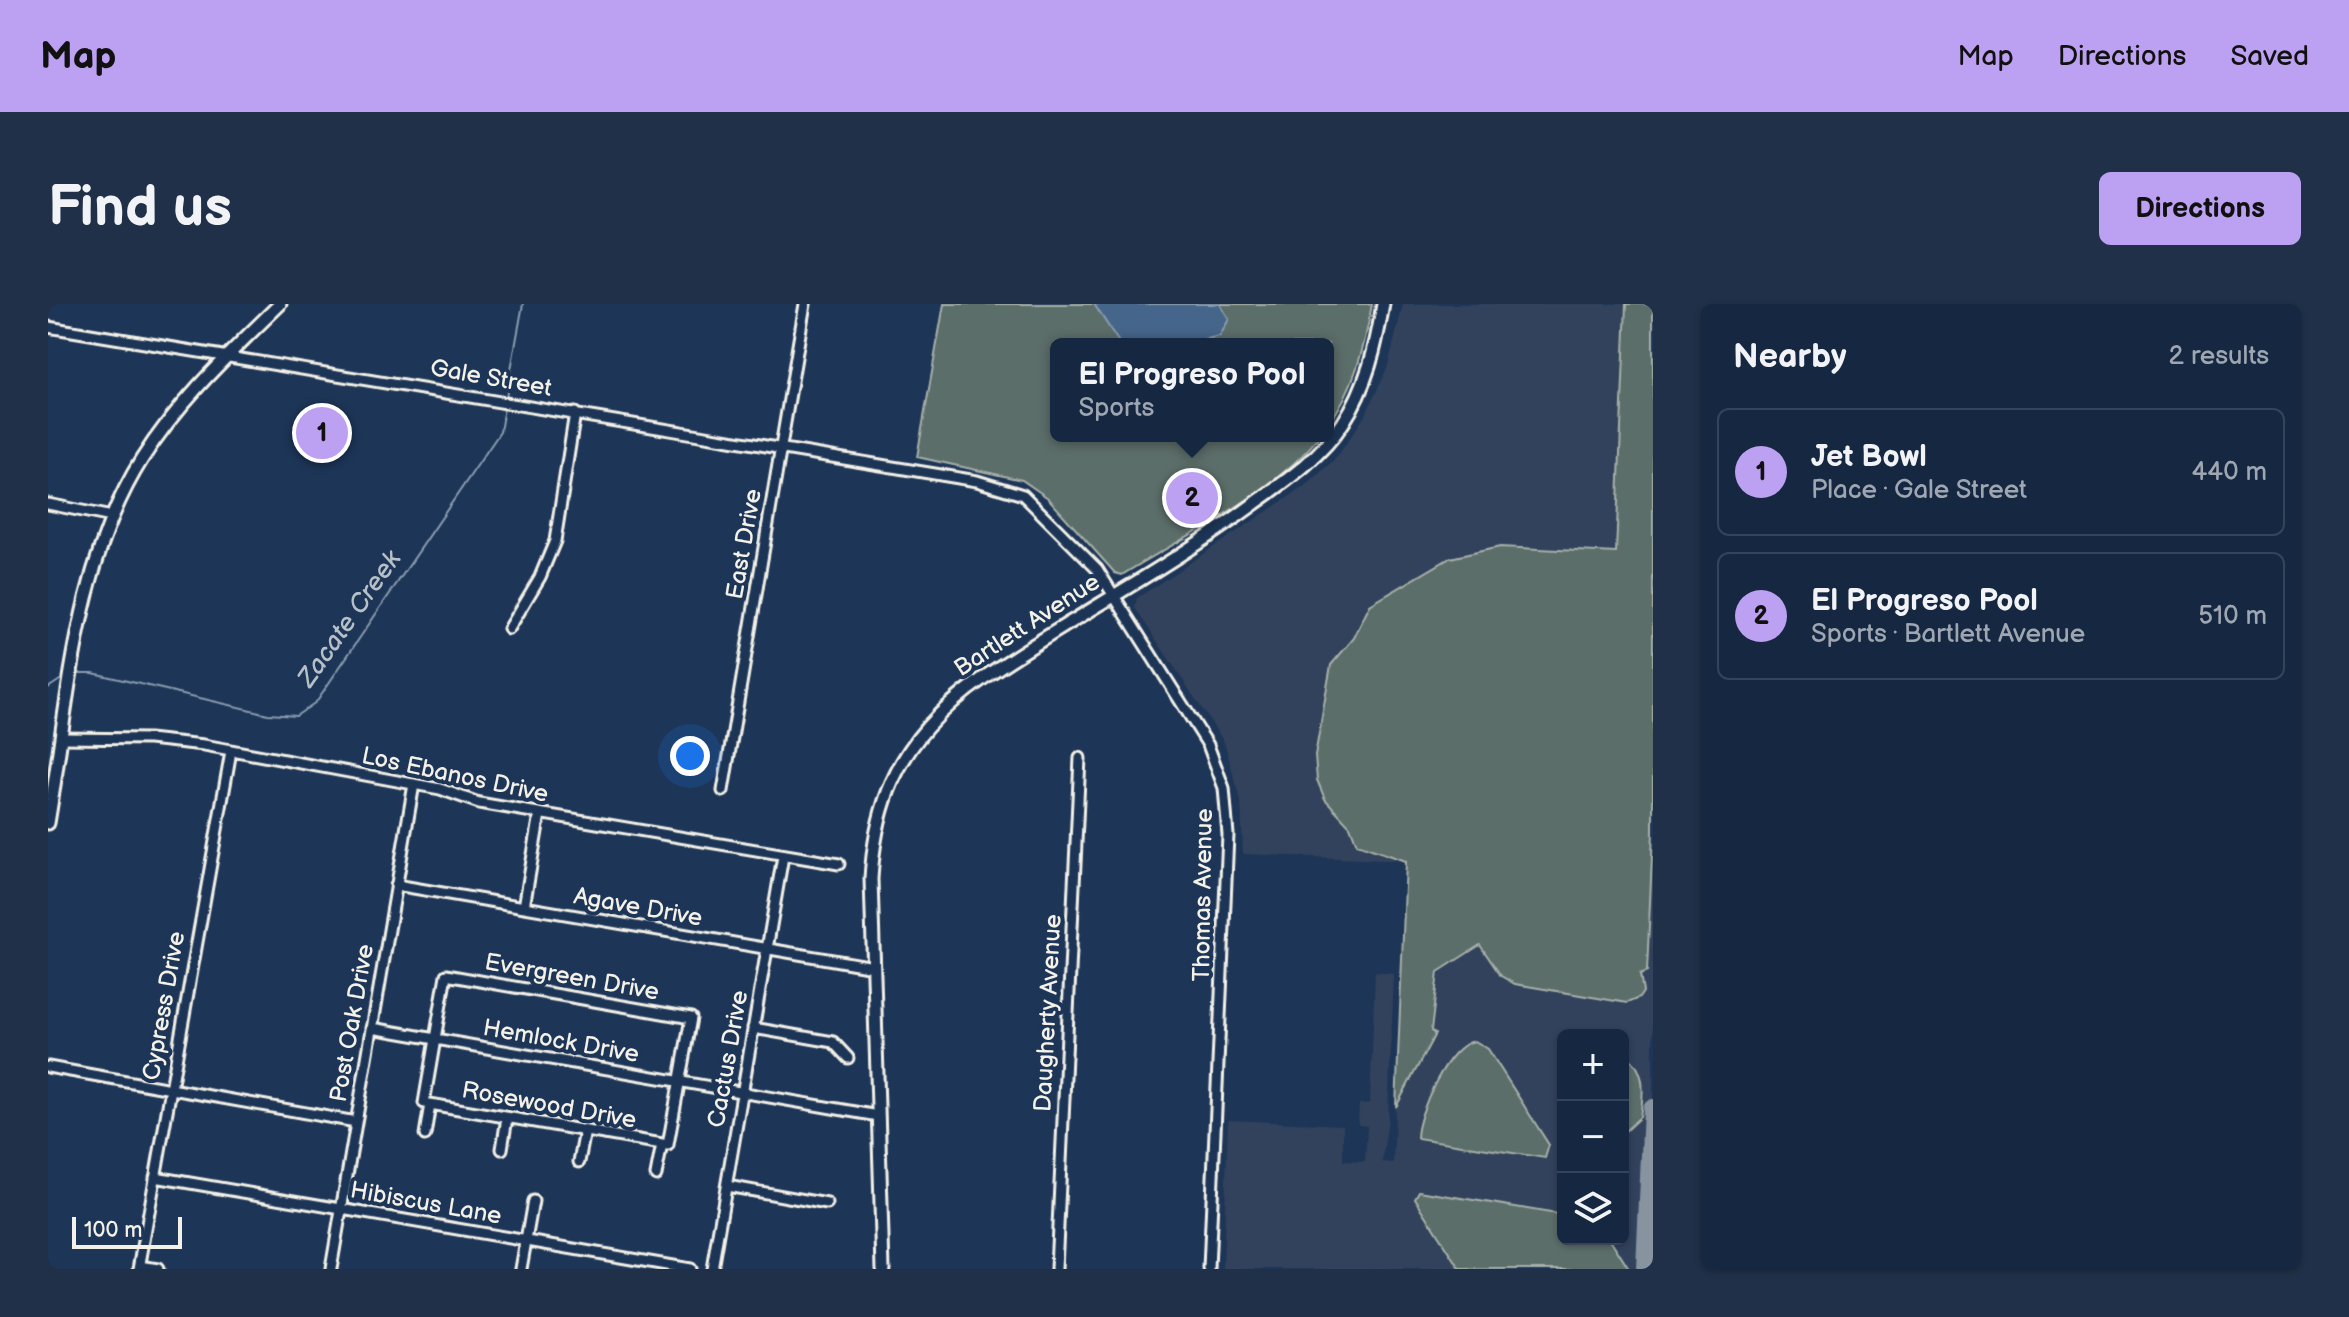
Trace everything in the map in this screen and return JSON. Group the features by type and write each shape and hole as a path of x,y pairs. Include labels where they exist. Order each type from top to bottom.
{"main road":[{"path":"48,823 94,569 112,517 129,481 159,433 228,355 280,304"},
{"name":"Bartlett Avenue","path":"1334,434 1364,387 1383,304"},
{"name":"Bartlett Avenue","path":"883,1269 873,847 885,798 900,764 923,730 964,690 1232,520 1300,471 1326,442"}],"street":[{"name":"East Drive","path":"723,791 805,304"},
{"name":"Gale Street","path":"48,327 519,403 927,474"},
{"path":"509,629 540,577 555,541 575,413"},
{"name":"Thomas Avenue","path":"927,474 1005,487 1023,495 1097,569 1195,722 1218,767 1224,788 1228,835 1209,1269"},
{"path":"48,504 112,517"},
{"name":"Los Ebanos Drive","path":"62,738 149,739 231,751 414,784 479,803 839,864"},
{"name":"Cypress Drive","path":"140,1267 231,751"},
{"name":"Daugherty Avenue","path":"1056,1269 1080,758"},
{"name":"Post Oak Drive","path":"331,1269 414,784"},
{"path":"524,907 540,814"},
{"name":"Cactus Drive","path":"712,1269 783,856"},
{"name":"Agave Drive","path":"396,885 874,967"},
{"name":"Evergreen Drive","path":"434,1039 446,975 691,1018 680,1082"},
{"name":"Hemlock Drive","path":"372,1028 878,1116"},
{"path":"753,1028 833,1042 843,1048 848,1058"},
{"path":"425,1135 434,1039"},
{"path":"48,1067 356,1122"},
{"path":"656,1175 680,1082"},
{"name":"Rosewood Drive","path":"427,1104 665,1145"},
{"path":"502,1149 507,1118"},
{"path":"579,1162 585,1131"},
{"name":"Hibiscus Lane","path":"155,1177 690,1269"},
{"path":"727,1186 827,1204"},
{"path":"521,1269 533,1201"},
{"path":"140,1267 158,1269"}],"shaded area":[{"path":"944,304 1372,304 1352,382 1334,415 1334,338 1050,338 1050,442 1314,442 1279,476 1254,495 1122,575 1115,573 1048,498 1022,480 917,457"},
{"path":"1094,304 1220,304 1229,319 1220,336 1211,338 1116,338"},
{"path":"1403,304 1653,304 1653,1269 1223,1269 1228,1120 1343,1125 1343,1161 1365,1162 1367,1126 1358,1125 1359,1104 1370,1103 1375,972 1394,974 1388,1119 1382,1162 1393,1163 1406,861 1243,854 1241,802 1224,742 1135,608 1137,598 1308,484 1337,457 1366,414 1388,366"},
{"path":"1626,304 1653,304 1653,832 1647,972 1640,975 1643,992 1639,998 1627,1003 1515,984 1501,976 1480,945 1438,972 1431,1031 1435,1034 1396,1107 1406,861 1357,844 1350,826 1325,799 1317,780 1315,756 1331,665 1354,638 1370,605 1450,558 1500,547 1616,553"},
{"path":"1475,1041 1488,1049 1549,1145 1545,1158 1417,1138 1422,1113 1436,1082 1455,1054"},
{"path":"1629,1058 1642,1081 1640,1117 1629,1127"},
{"path":"1419,1191 1557,1214 1557,1245 1614,1245 1629,1269 1460,1269 1415,1198"}],"waterway":[{"name":"Zacate Creek","path":"506,397 523,304"},
{"name":"Zacate Creek","path":"75,673 93,673 268,714 296,716 316,702 500,432 504,408"},
{"name":"Zacate Creek","path":"48,688 66,676"}],"taxiway":[{"path":"1646,1269 1653,1109"}],"place":[{"name":"Jet Bowl","path":"322,433"},
{"name":"El Progreso Pool","path":"1192,498"}]}
